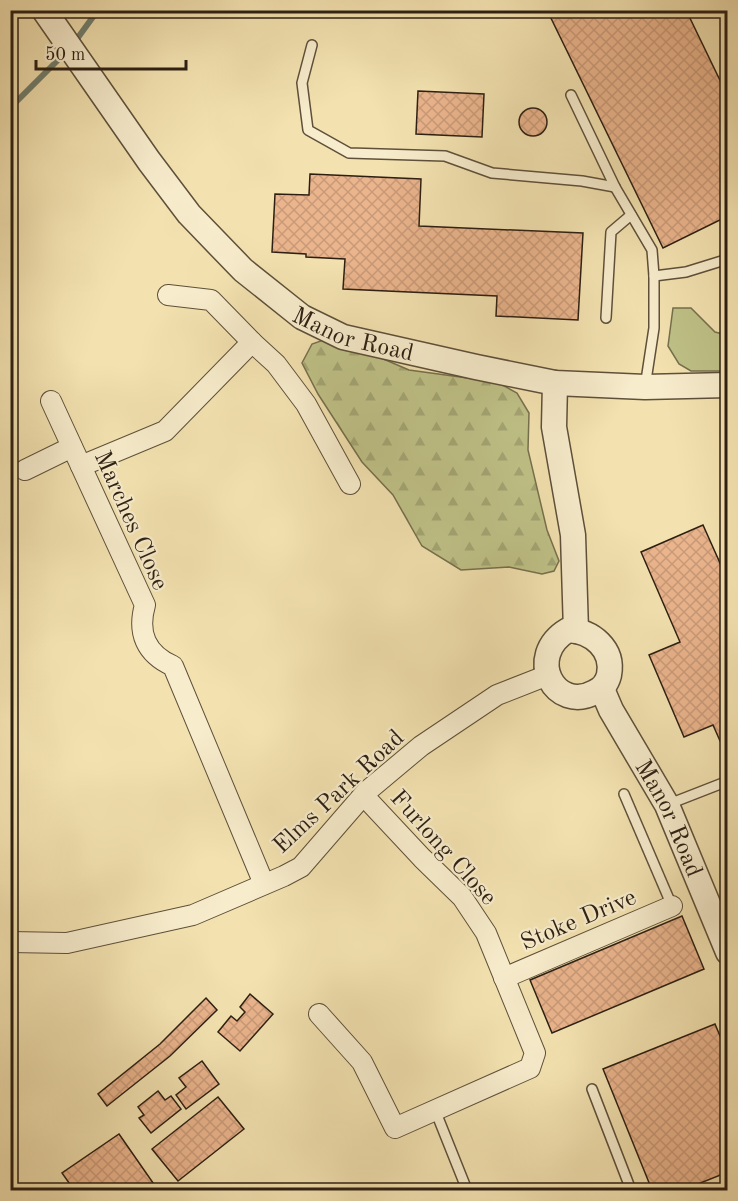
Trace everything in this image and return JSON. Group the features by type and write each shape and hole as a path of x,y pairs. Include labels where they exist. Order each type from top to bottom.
{"street":[{"name":"Manor Road","path":"44,10 149,161 189,214 243,270 302,317 343,337 555,383 645,387 728,385"},
{"path":"168,295 211,300 276,364 306,404 350,484"},
{"path":"81,466 165,431 252,342"},
{"path":"555,383 554,427 573,535 576,631"},
{"name":"Marches Close","path":"51,401 145,605 142,616 144,639 155,656 173,666 264,884"},
{"path":"25,470 72,447"},
{"path":"568,630 583,632 597,640 606,654 608,679 602,689 586,696 571,696 557,688 548,675 546,657 549,649 554,641 568,630"},
{"name":"Elms Park Road","path":"10,942 67,943 193,915 284,876 301,867 366,792 421,746 497,695 548,675"},
{"name":"Manor Road","path":"602,689 611,710 667,805 728,952"},
{"name":"Furlong Close","path":"319,1014 362,1062 395,1128 530,1068 535,1053 486,933 462,897 364,796"},
{"name":"Stoke Drive","path":"504,978 672,906"}],"lane":[{"path":"312,45 302,83 308,130 349,153 445,156 492,173 582,181 615,187"},
{"path":"570,95 615,187 652,250 654,328 645,387"},
{"path":"606,318 611,232 632,215"},
{"path":"654,276 686,272 728,259"},
{"path":"667,805 728,781"},
{"path":"624,794 672,906"},
{"path":"592,1089 631,1191"},
{"path":"435,1110 467,1191"}],"green space":[{"path":"673,308 691,308 715,332 727,335 727,371 691,371 679,364 668,346"},
{"path":"332,337 409,370 497,382 517,393 529,413 528,450 547,530 559,561 554,571 542,574 509,567 461,570 422,546 393,495 362,462 318,394 302,363 312,344"}],"building":[{"path":"547,10 686,10 728,97 728,216 663,248"},
{"path":"418,91 484,94 482,137 416,134"},
{"path":"533,108 543,112 547,122 543,132 533,136 523,132 519,122 523,112"},
{"path":"310,174 421,179 419,226 583,233 578,320 496,316 497,296 343,289 345,259 272,252 275,194 309,195"},
{"path":"703,525 728,581 728,759 713,725 684,737 649,655 680,642 641,552"},
{"path":"682,916 704,969 552,1033 530,980"},
{"path":"250,994 273,1014 240,1051 218,1032 231,1016 237,1021 245,1012 240,1007"},
{"path":"206,998 217,1010 170,1056 107,1106 98,1094 160,1044"},
{"path":"715,1024 728,1055 728,1172 683,1190 652,1190 603,1069"},
{"path":"202,1061 219,1084 186,1109 176,1095 186,1087 179,1078"},
{"path":"158,1091 165,1100 171,1096 181,1109 151,1133 139,1118 144,1115 138,1107"},
{"path":"218,1097 244,1129 178,1181 152,1149"},
{"path":"119,1134 158,1190 74,1190 62,1173"}],"waterway":[{"path":"74,43 98,10"},
{"path":"10,108 67,51"}]}
